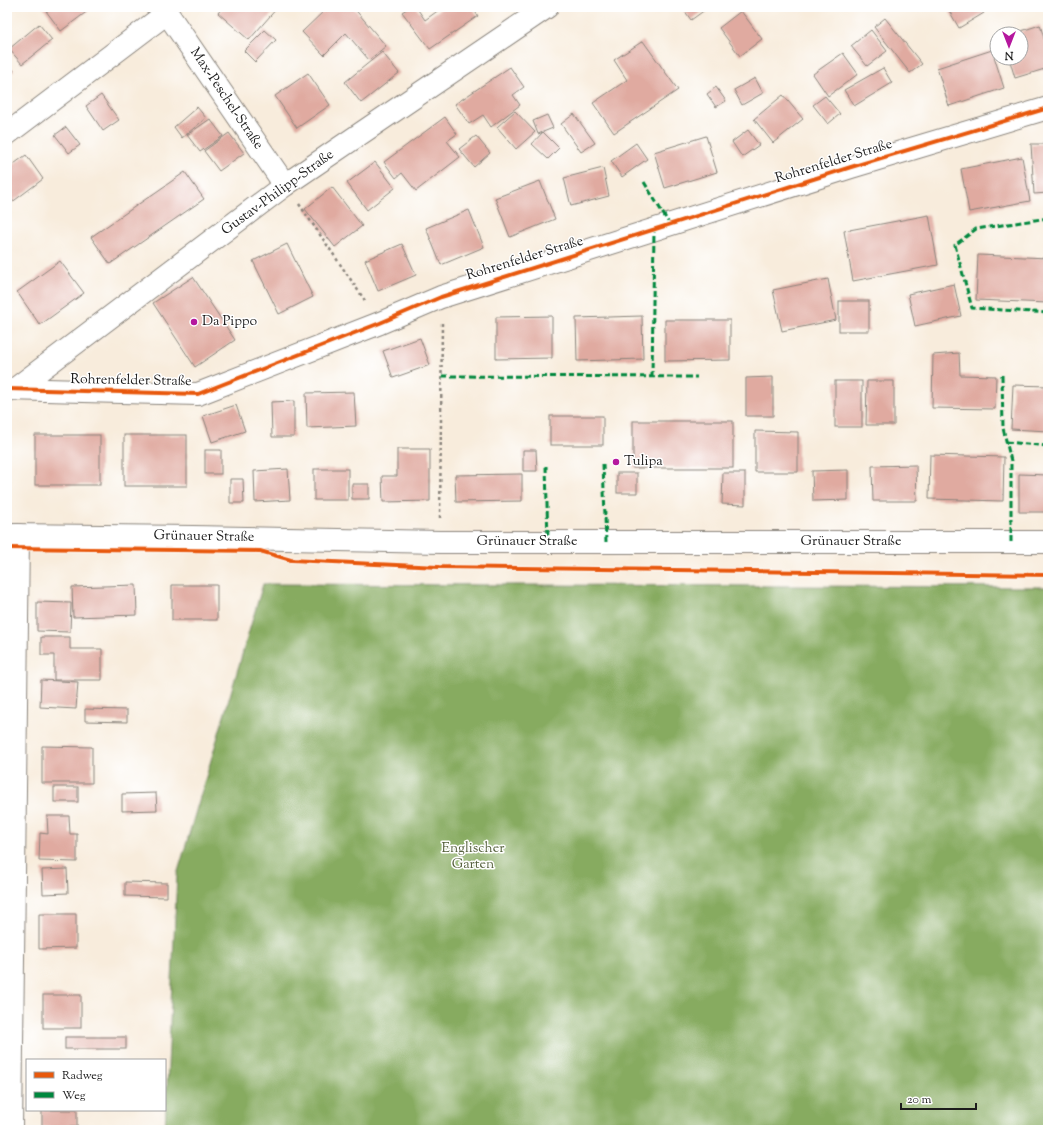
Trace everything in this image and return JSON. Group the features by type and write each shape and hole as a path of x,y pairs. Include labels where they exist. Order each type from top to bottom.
{"street":[{"name":"Gustav-Philipp-Straße","path":"11,389 285,185 547,7"},
{"name":"Max-Peschel-Straße","path":"7,134 165,10 285,185"},
{"name":"Rohrenfelder Straße","path":"11,389 198,394 441,297 851,167 1048,108"},
{"name":"Grünauer Straße","path":"12,535 192,536 440,542 1048,542"},
{"path":"12,535 12,1130"}],"path":[{"path":"285,185 380,322"},
{"path":"440,542 441,297"}],"green space":[{"name":"Englischer Garten","path":"263,584 1048,587 1048,1130 165,1130 177,875"}],"building":[{"path":"43,7 93,7 61,31"},
{"path":"223,7 278,7 249,40 218,13"},
{"path":"324,7 353,7 386,46 369,60 346,33 324,55 302,32 326,9"},
{"path":"410,7 416,7 425,20 443,7 472,7 478,16 430,49 402,12"},
{"path":"682,7 709,7 691,20"},
{"path":"947,7 980,7 984,13 959,28"},
{"path":"741,11 762,39 740,56 719,28"},
{"path":"885,18 922,64 910,73 874,27"},
{"path":"39,24 52,40 22,64 9,49"},
{"path":"1040,25 1048,51 1048,68 1015,78 1011,66 1029,66 1029,29"},
{"path":"265,30 276,40 255,62 244,51"},
{"path":"871,30 887,51 867,66 851,46"},
{"path":"643,41 678,90 614,133 593,103 627,80 614,60"},
{"path":"989,51 989,66 997,66 1004,88 949,106 937,68"},
{"path":"382,52 399,73 361,103 345,82"},
{"path":"843,53 858,74 828,96 813,74"},
{"path":"7,62 14,71 7,76"},
{"path":"510,67 524,87 513,95 520,105 491,127 483,115 469,124 455,104"},
{"path":"883,68 892,83 854,106 844,90"},
{"path":"308,73 330,105 297,128 275,96"},
{"path":"755,78 763,93 742,105 734,90"},
{"path":"716,87 726,101 716,107 707,94"},
{"path":"101,95 119,120 103,131 86,106"},
{"path":"783,95 803,119 773,143 754,119"},
{"path":"825,96 840,114 828,124 813,105"},
{"path":"197,107 206,118 182,138 174,127"},
{"path":"515,111 535,132 516,149 497,127"},
{"path":"574,114 595,143 581,152 561,124"},
{"path":"547,115 553,128 538,134 533,121"},
{"path":"445,117 457,134 447,141 460,157 416,191 402,173 396,178 384,162"},
{"path":"210,119 223,136 200,152 187,135"},
{"path":"66,127 80,145 69,153 55,135"},
{"path":"748,130 759,145 742,157 732,142"},
{"path":"543,132 559,148 548,159 532,144"},
{"path":"229,133 244,153 219,171 204,151"},
{"path":"476,136 490,153 474,167 459,149"},
{"path":"706,136 717,172 665,188 654,152"},
{"path":"636,143 647,159 622,177 611,161"},
{"path":"1031,144 1045,144 1048,193 1034,194"},
{"path":"26,155 43,179 7,206 7,169"},
{"path":"1022,157 1030,201 969,212 961,169"},
{"path":"375,162 395,188 367,210 347,183"},
{"path":"603,168 609,196 571,206 564,178"},
{"path":"185,172 204,199 110,264 91,237"},
{"path":"540,181 555,219 510,237 495,198"},
{"path":"332,187 362,226 335,247 305,209"},
{"path":"469,210 484,247 441,265 426,228"},
{"path":"929,215 938,265 853,281 844,231"},
{"path":"287,244 313,297 279,314 253,261"},
{"path":"402,244 416,275 378,291 365,260"},
{"path":"978,255 1048,258 1048,303 976,300"},
{"path":"60,261 84,293 40,325 17,292"},
{"name":"Da Pippo","path":"193,277 235,340 195,367 153,303"},
{"path":"828,279 836,320 782,331 773,290"},
{"path":"954,284 961,316 915,326 908,294"},
{"path":"839,301 869,301 869,331 839,331"},
{"path":"552,316 552,358 496,359 496,317"},
{"path":"642,316 643,359 577,361 576,318"},
{"path":"665,320 730,320 730,360 665,361"},
{"path":"420,338 430,365 393,378 383,351"},
{"path":"959,353 960,375 996,376 995,409 932,408 933,355"},
{"path":"773,377 773,416 746,416 746,378"},
{"path":"835,381 862,381 862,427 835,427"},
{"path":"867,381 894,381 894,425 866,425"},
{"path":"1013,385 1048,386 1048,431 1011,429"},
{"path":"354,392 356,426 307,428 306,393"},
{"path":"294,401 294,437 272,437 271,402"},
{"path":"236,405 245,431 212,442 203,416"},
{"path":"550,416 603,416 603,445 550,445"},
{"path":"633,421 733,421 733,468 633,468"},
{"path":"755,431 798,432 798,472 755,472"},
{"path":"35,435 100,435 100,485 35,485"},
{"path":"124,435 187,435 187,486 124,486"},
{"path":"397,449 430,449 430,501 383,502 382,476 397,476"},
{"path":"205,450 221,450 221,474 205,474"},
{"path":"523,450 536,450 537,471 523,471"},
{"path":"930,455 1004,457 1003,501 929,499"},
{"path":"916,465 917,501 873,501 872,466"},
{"path":"288,469 290,500 255,502 254,471"},
{"path":"314,469 348,469 348,500 314,500"},
{"path":"848,470 848,500 813,501 812,471"},
{"path":"617,473 637,473 637,493 617,493"},
{"path":"723,473 745,473 745,505 722,504"},
{"path":"522,474 522,501 456,502 455,475"},
{"path":"1019,474 1048,475 1048,512 1019,512"},
{"path":"230,479 243,479 244,503 230,503"},
{"path":"352,484 369,484 369,499 352,499"},
{"path":"136,585 137,615 73,617 72,587"},
{"path":"172,585 217,585 217,620 172,620"},
{"path":"37,602 71,603 70,632 37,631"},
{"path":"41,637 70,637 70,649 102,649 102,680 54,680 54,655 41,655"},
{"path":"41,680 78,682 76,709 40,707"},
{"path":"85,709 127,710 127,722 85,721"},
{"path":"42,746 92,747 92,783 42,783"},
{"path":"54,787 78,787 78,802 54,802"},
{"path":"156,793 157,810 122,811 122,794"},
{"path":"47,816 69,816 70,834 77,834 77,862 39,861 40,833 48,834"},
{"path":"67,869 68,893 43,894 42,870"},
{"path":"125,882 167,883 167,897 125,896"},
{"path":"39,914 76,914 76,948 39,949"},
{"path":"43,995 81,995 81,1028 43,1028"},
{"path":"65,1037 126,1037 126,1049 65,1049"},
{"path":"42,1111 77,1111 77,1127 42,1127"}],"marked path":[{"path":"644,182 670,225"},
{"path":"1048,218 976,229 955,245 972,308 1048,313"},
{"path":"652,377 654,230"},
{"path":"1002,375 1003,428 1011,461 1011,542"},
{"path":"442,376 697,377"},
{"path":"1006,442 1048,446"},
{"path":"603,464 606,542"},
{"path":"546,466 548,542"}],"cycle path":[{"path":"7,389 198,394 380,323 441,297 851,167 1048,108"},
{"path":"7,548 260,551 291,560 439,567 1048,575"}],"place":[{"name":"Da Pippo","path":"194,322"},
{"name":"Tulipa","path":"616,462"}]}
